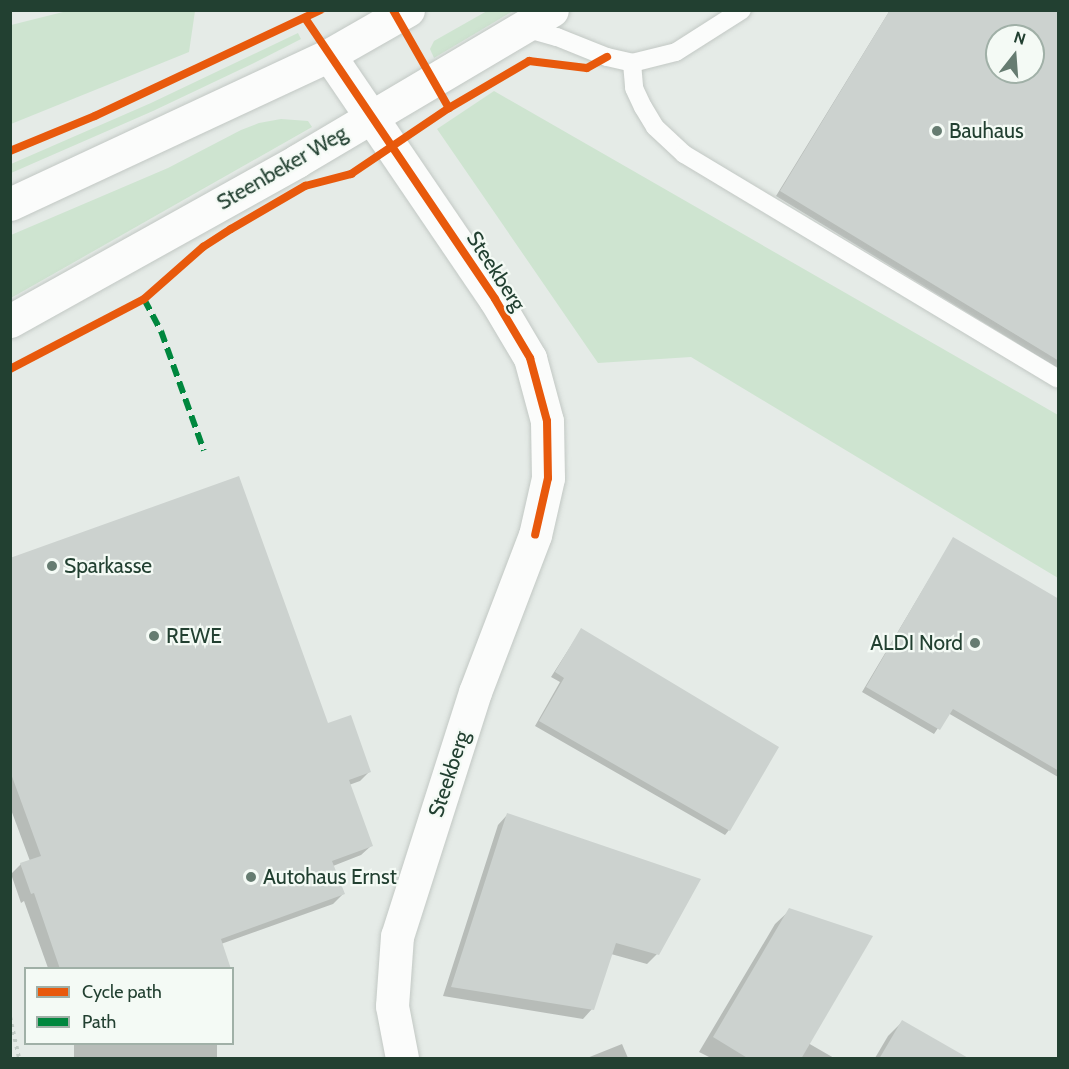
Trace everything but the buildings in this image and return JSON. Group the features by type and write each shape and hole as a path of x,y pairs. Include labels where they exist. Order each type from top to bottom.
{"main road":[{"path":"10,204 329,55 408,10"},
{"name":"Steenbeker Weg","path":"10,321 370,117 525,28 552,10"},
{"name":"Steekberg","path":"329,55 495,299 530,358 547,421 548,478 535,535 475,692 397,936 392,1006 402,1059"}],"lane":[{"path":"525,28 557,37 607,57 632,63 676,52 742,10"},
{"path":"632,63 634,88 643,107 655,127 684,154 1059,379"}],"path":[{"path":"10,1017 19,1059"}],"green space":[{"path":"67,11 195,11 189,52 11,124 11,25"},
{"path":"487,11 513,11 434,58 430,49 434,41"},
{"path":"298,33 301,39 254,63 153,111 11,173 11,164 151,103"},
{"path":"494,91 1058,415 1058,578 691,357 598,363 437,129"},
{"path":"281,119 308,121 312,127 11,298 11,235 168,168 241,130 259,123"}],"marked path":[{"path":"144,299 161,331 204,451"}],"cycle path":[{"path":"10,151 95,116 320,10"},
{"path":"393,10 449,108"},
{"path":"305,18 495,299 530,358 547,421 548,478 535,535"},
{"path":"10,369 144,299 203,247 231,229 305,186 351,174 449,108 529,61 587,68 607,57"}],"place":[{"name":"Bauhaus","path":"937,131"},
{"name":"Sparkasse","path":"52,566"},
{"name":"REWE","path":"154,636"},
{"name":"ALDI Nord","path":"975,643"},
{"name":"Autohaus Ernst","path":"251,877"}]}
